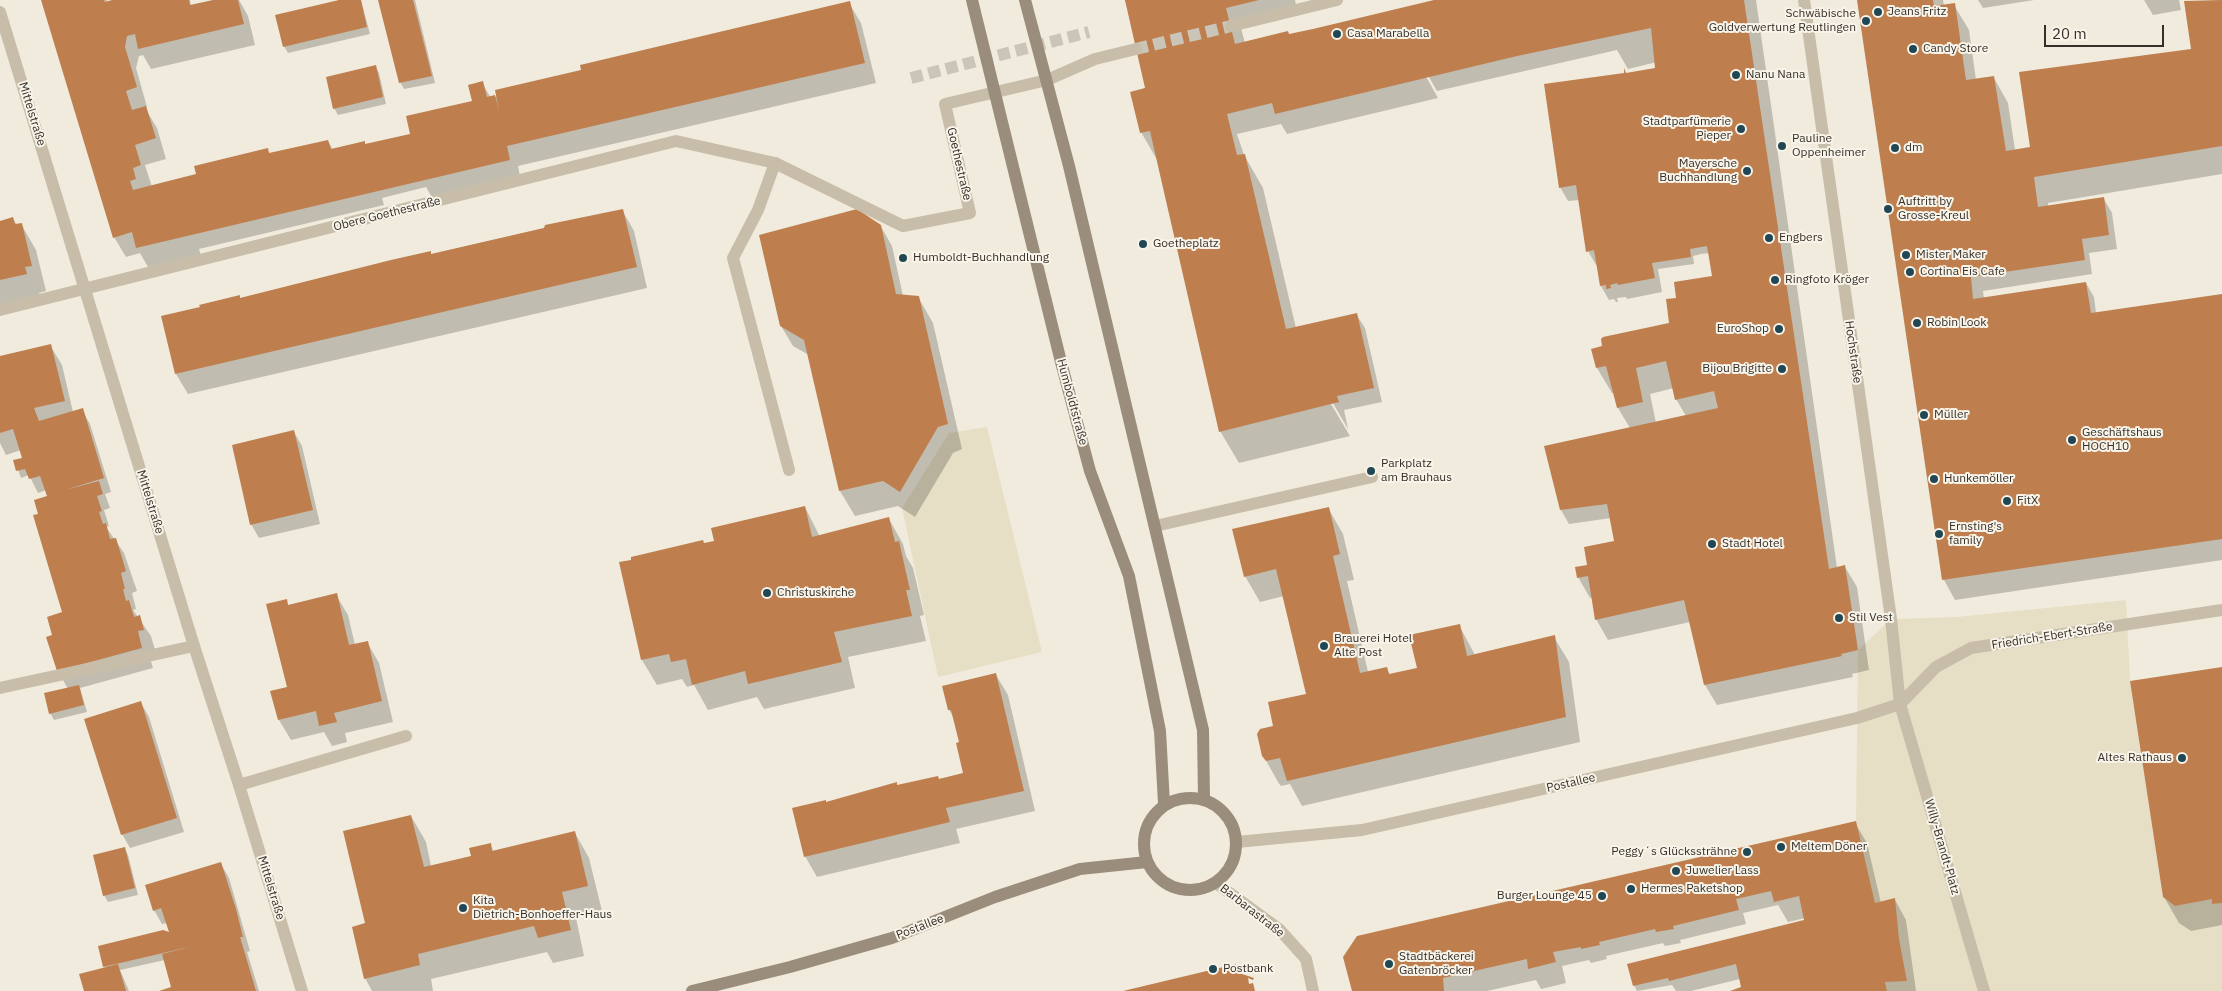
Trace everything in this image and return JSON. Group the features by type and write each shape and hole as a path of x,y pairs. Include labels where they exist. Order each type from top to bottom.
{"main road":[{"name":"Humboldtstraße","path":"972,0 1060,362 1090,471 1129,576 1160,731 1164,804"},
{"path":"1025,0 1047,80 1203,730 1204,799"},
{"path":"1183,798 1204,799 1221,808 1232,824 1237,842 1232,865 1216,883 1191,891 1164,884 1147,862 1144,841 1149,820 1164,804 1183,798"},
{"name":"Postallee","path":"692,991 892,938 995,897 1080,869 1147,862"}],"street":[{"path":"1231,26 1337,0"},
{"name":"Hochstraße","path":"1804,0 1891,619 1900,704"},
{"name":"Mittelstraße","path":"0,12 194,646 302,991"},
{"name":"Goethestraße","path":"775,163 903,226 970,213 945,104 1047,80 1095,59 1136,49"},
{"name":"Obere Goethestraße","path":"0,310 676,141 775,163"},
{"path":"775,163 758,210 733,258 789,470"},
{"path":"1154,526 1372,478"},
{"name":"Friedrich-Ebert-Straße","path":"1900,704 1936,666 1971,648 2222,610"},
{"path":"0,688 194,646"},
{"name":"Postallee","path":"1237,842 1362,830 1857,718 1900,704"},
{"name":"Willy-Brandt-Platz","path":"1900,704 1984,991"},
{"path":"239,785 406,736"},
{"name":"Barbarastraße","path":"1216,883 1279,929 1306,960 1313,991"}],"shaded area":[{"path":"987,427 1042,652 938,677 902,508 949,433"},
{"path":"2126,600 2130,681 2163,897 2175,906 2212,899 2212,904 2222,903 2222,991 1887,991 1885,982 1907,980 1899,939 1895,899 1875,903 1856,821 1858,650 1891,619 1956,617"}],"building":[{"path":"41,0 104,0 105,2 112,0 189,0 190,5 213,0 238,0 244,24 138,49 135,34 127,36 125,47 137,87 126,91 132,110 146,106 156,138 135,145 141,165 133,168 136,179 130,181 133,190 196,174 194,166 268,148 269,153 328,140 331,149 365,141 365,144 410,134 406,116 472,101 468,85 483,81 487,97 495,95 499,111 495,90 581,70 580,65 850,1 865,63 507,146 510,160 136,248 132,232 113,238"},
{"path":"339,0 361,0 367,27 283,47 275,15"},
{"path":"378,0 413,0 432,76 399,83"},
{"path":"1125,0 1259,0 1226,8 1235,44 1288,31 1289,34 1313,29 1434,0 1744,0 1829,569 1845,565 1858,650 1841,654 1842,656 1704,685 1684,600 1595,620 1588,576 1577,578 1575,567 1587,565 1584,547 1614,541 1607,504 1560,510 1544,446 1718,408 1714,391 1675,400 1666,361 1636,368 1643,402 1617,408 1606,366 1596,368 1591,349 1602,346 1601,339 1603,337 1669,323 1666,299 1676,298 1674,282 1712,276 1707,246 1690,249 1691,257 1652,263 1655,278 1618,285 1617,283 1610,285 1611,288 1606,289 1606,285 1600,286 1594,250 1586,252 1576,185 1559,188 1544,84 1624,73 1624,68 1626,73 1655,68 1651,28 1517,56 1275,114 1272,103 1227,114 1237,155 1245,154 1286,329 1357,313 1374,388 1337,396 1339,402 1219,432 1150,131 1140,133 1130,92 1145,88"},
{"path":"1857,0 1933,0 1934,6 1955,3 1966,80 1994,76 2006,151 2030,147 2019,72 2191,49 2184,1 2222,0 2222,146 2034,177 2038,207 2104,197 2109,235 2082,239 2085,260 1971,277 1973,299 2086,282 2091,313 2222,294 2222,539 1942,580"},
{"path":"376,65 383,97 333,109 326,77"},
{"path":"623,209 637,267 175,374 161,316 240,295 240,298 391,260 431,251 431,254 544,228 545,225"},
{"path":"857,209 881,225 896,294 919,296 948,424 938,427 900,492 883,481 839,491 804,340 780,326 759,235"},
{"path":"13,217 15,224 22,223 32,266 25,267 27,274 0,280 0,221"},
{"path":"51,344 65,401 34,408 39,421 83,408 104,478 65,490 99,481 103,494 97,496 102,511 99,512 103,524 106,523 110,539 116,538 126,571 121,573 126,601 129,600 134,617 140,615 144,630 138,631 142,648 57,671 46,637 52,635 47,617 62,612 33,515 38,514 34,500 47,496 40,476 29,479 25,469 16,471 13,460 22,458 13,429 0,433 0,356"},
{"path":"294,430 313,510 250,525 232,445"},
{"name":"Christuskirche","path":"805,506 812,537 889,517 895,542 899,541 910,590 906,590 912,616 834,632 842,662 748,684 745,671 692,685 686,659 671,662 669,654 641,660 619,562 631,560 631,557 703,540 704,543 714,541 711,528"},
{"name":"Brauerei Hotel Alte Post","path":"1329,507 1340,554 1333,556 1360,673 1387,667 1389,674 1417,668 1409,635 1460,624 1467,656 1555,635 1566,717 1287,781 1280,758 1266,761 1262,756 1257,734 1260,729 1273,726 1268,702 1306,694 1276,569 1244,577 1232,529"},
{"path":"337,593 349,645 368,641 382,701 334,713 337,722 319,726 316,711 278,720 270,691 287,687 266,604 287,599 288,605"},
{"name":"Altes Rathaus","path":"2222,667 2222,903 2212,904 2212,899 2175,906 2163,897 2130,681"},
{"path":"996,673 1024,791 946,808 950,822 804,857 792,808 826,800 826,802 897,782 897,785 938,776 939,779 963,773 956,743 959,742 951,710 948,710 942,686"},
{"path":"79,685 84,705 49,714 44,693"},
{"path":"141,701 177,818 121,835 84,719"},
{"name":"Kita Dietrich-Bonhoeffer-Haus","path":"411,815 424,867 471,856 469,848 491,843 492,851 575,831 588,886 562,892 571,930 538,938 534,926 418,954 420,965 364,979 352,927 365,923 343,831"},
{"path":"1856,821 1875,903 1895,898 1899,939 1907,981 1885,982 1887,991 1730,991 1741,987 1736,964 1669,981 1668,978 1633,986 1627,964 1804,920 1799,896 1774,902 1771,891 1736,899 1739,910 1673,926 1674,929 1656,932 1655,929 1599,942 1600,945 1553,952 1556,962 1528,969 1527,959 1443,978 1444,991 1352,991 1343,957 1357,936"},
{"path":"125,847 135,888 103,896 93,855"},
{"path":"221,862 236,909 243,937 240,937 256,991 159,991 171,987 162,954 193,946 103,967 98,946 163,930 169,932 161,908 153,911 145,885"},
{"path":"118,964 126,991 84,991 79,974"},
{"path":"1236,964 1230,970 1254,978 1253,980 1248,978 1249,984 1253,983 1255,991 1123,991"}],"tunnel":[{"path":"1136,49 1231,26"},
{"path":"911,78 1089,32"}],"place":[{"name":"Jeans Fritz","path":"1878,12"},
{"name":"Schwäbische Goldverwertung Reutlingen","path":"1866,21"},
{"name":"Casa Marabella","path":"1337,34"},
{"name":"Candy Store","path":"1913,49"},
{"name":"Nanu Nana","path":"1736,75"},
{"name":"Stadtparfümerie Pieper","path":"1741,129"},
{"name":"Pauline Oppenheimer","path":"1782,146"},
{"name":"dm","path":"1895,148"},
{"name":"Mayersche Buchhandlung","path":"1747,171"},
{"name":"Auftritt by Grosse-Kreul","path":"1888,209"},
{"name":"Engbers","path":"1769,238"},
{"name":"Goetheplatz","path":"1143,244"},
{"name":"Mister Maker","path":"1906,255"},
{"name":"Humboldt-Buchhandlung","path":"903,258"},
{"name":"Cortina Eis Cafe","path":"1910,272"},
{"name":"Ringfoto Kröger","path":"1775,280"},
{"name":"Robin Look","path":"1917,323"},
{"name":"EuroShop","path":"1779,329"},
{"name":"Bijou Brigitte","path":"1782,369"},
{"name":"Müller","path":"1924,415"},
{"name":"Geschäftshaus HOCH10","path":"2072,440"},
{"name":"Parkplatz am Brauhaus","path":"1371,471"},
{"name":"Hunkemöller","path":"1934,479"},
{"name":"FitX","path":"2007,501"},
{"name":"Ernsting's family","path":"1939,534"},
{"name":"Stadt Hotel","path":"1712,544"},
{"name":"Christuskirche","path":"767,593"},
{"name":"Stil Vest","path":"1839,618"},
{"name":"Brauerei Hotel Alte Post","path":"1324,646"},
{"name":"Altes Rathaus","path":"2182,758"},
{"name":"Meltem Döner","path":"1781,847"},
{"name":"Peggy´s Glückssträhne","path":"1747,852"},
{"name":"Juwelier Lass","path":"1676,871"},
{"name":"Hermes Paketshop","path":"1631,889"},
{"name":"Burger Lounge 45","path":"1602,896"},
{"name":"Kita Dietrich-Bonhoeffer-Haus","path":"463,908"},
{"name":"Stadtbäckerei Gatenbröcker","path":"1389,964"},
{"name":"Postbank","path":"1213,969"}]}
